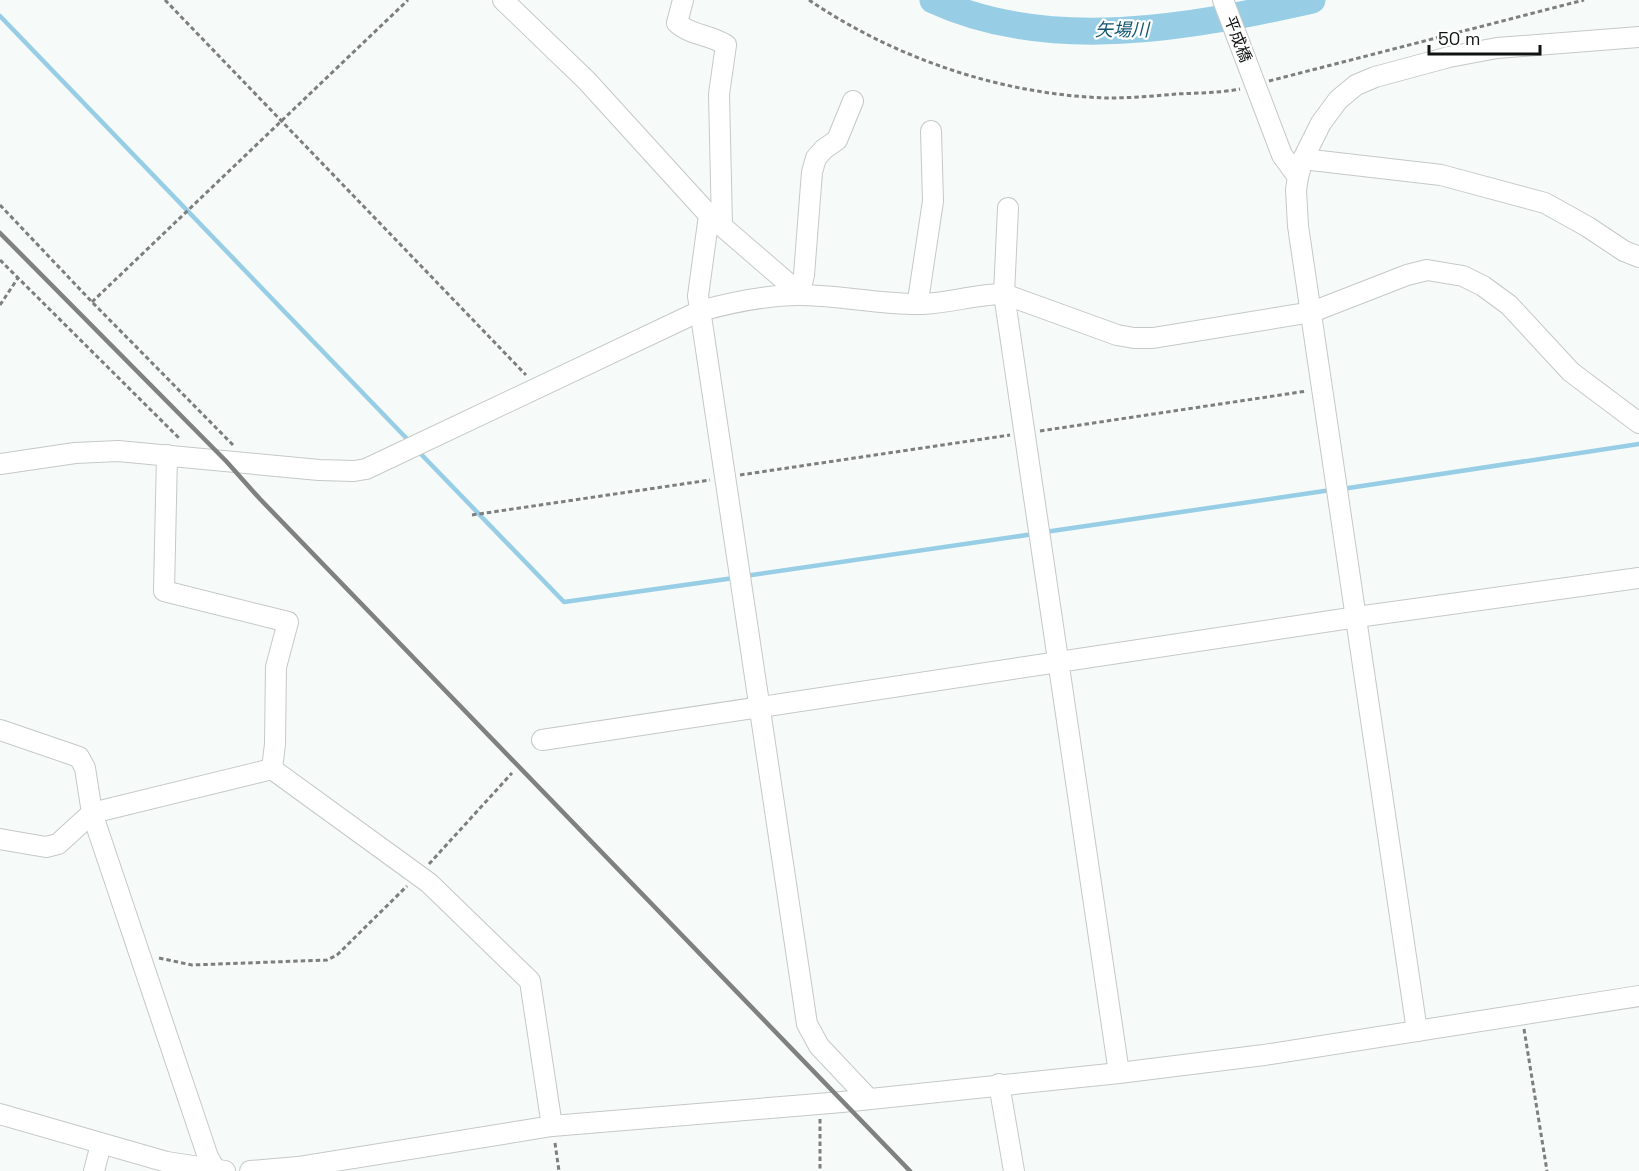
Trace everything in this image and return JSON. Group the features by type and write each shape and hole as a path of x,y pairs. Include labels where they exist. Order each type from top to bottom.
{"street":[{"path":"503,0 586,81 715,221 799,295"},
{"path":"682,0 677,23 684,29 719,40 726,45 719,94 715,221 698,296 807,1024 819,1046 868,1098"},
{"name":"平成橋","path":"1223,0 1282,155 1300,168"},
{"path":"1417,1031 1298,226 1300,168 1321,123 1338,100 1356,85 1375,77 1449,57 1497,48 1639,37"},
{"path":"799,295 804,275 812,172 816,158 837,140 853,101"},
{"path":"920,304 919,294 933,201 931,131"},
{"path":"1300,168 1441,176 1545,203 1588,227 1624,251 1639,257"},
{"path":"1008,208 1004,294 1119,1073"},
{"path":"0,464 75,453 118,451 336,471 366,469 700,310 745,299 799,295 920,304 945,303 991,294 1004,294 1117,335 1153,338 1312,312 1407,275 1427,270 1463,276 1483,286 1509,304 1571,372 1639,423"},
{"path":"167,455 164,591 288,622 276,668 275,744 272,769"},
{"path":"542,740 1059,664 1357,617 1639,578"},
{"path":"0,730 79,757 85,768 92,813 208,1157 216,1171"},
{"path":"0,839 46,847 58,844 92,813 272,769 429,883 530,981 552,1126"},
{"path":"250,1171 298,1167 552,1126 1119,1073 1264,1054 1639,996"},
{"path":"999,1084 1014,1171"},
{"path":"0,1114 167,1161 216,1171 228,1171"},
{"path":"94,1171 101,1144"}],"path":[{"path":"165,0 539,388"},
{"path":"92,303 408,0"},
{"path":"809,0 876,39 952,71 1037,91 1108,98 1233,90"},
{"path":"1278,77 1584,0"},
{"path":"0,205 92,303 243,455 243,462"},
{"path":"0,260 199,458"},
{"path":"0,305 18,278"},
{"path":"472,515 1323,388"},
{"path":"140,954 192,965 327,960 337,955 418,875 512,773"},
{"path":"1521,1015 1547,1171"},
{"path":"819,1102 820,1171"},
{"path":"552,1126 559,1171"}],"waterway":[{"name":"矢場川","path":"933,0 978,17 1025,27 1073,31 1170,26 1219,19 1312,0"},
{"path":"0,16 411,443"},
{"path":"1342,489 1639,444"},
{"path":"418,451 564,602 734,578"},
{"path":"1045,532 1331,490"},
{"path":"745,576 1034,534"}],"railway":[{"path":"0,233 226,461 260,499 910,1171"}]}
